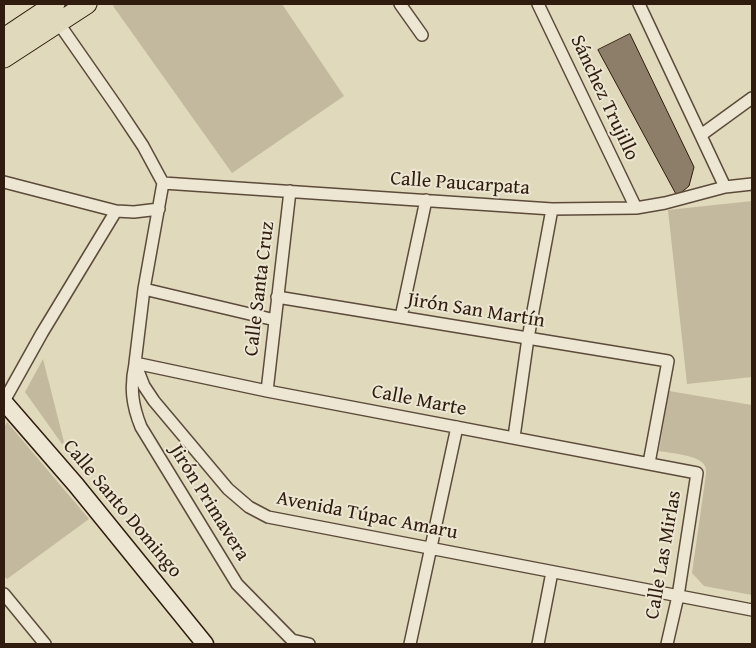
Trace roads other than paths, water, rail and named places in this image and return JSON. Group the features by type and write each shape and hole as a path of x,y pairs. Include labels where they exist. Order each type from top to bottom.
{"main road":[{"path":"4,38 52,10 87,4"},
{"path":"4,58 52,10"}],"street":[{"path":"400,4 422,35"},
{"name":"Sánchez Trujillo","path":"538,4 636,208"},
{"path":"639,4 725,187"},
{"path":"52,10 143,146 163,183"},
{"path":"700,135 752,98"},
{"path":"4,182 116,211 134,212 159,209"},
{"name":"Calle Paucarpata","path":"163,183 552,209 636,208 665,203 725,187 752,184"},
{"name":"Avenida Túpac Amaru","path":"163,183 144,289 135,362 141,380 154,402 228,489 249,507 268,517 752,610"},
{"name":"Calle Santa Cruz","path":"266,391 290,191"},
{"path":"401,317 426,200"},
{"path":"514,438 528,338 552,209"},
{"path":"4,402 42,333 116,211"},
{"path":"144,289 275,320"},
{"name":"Jirón San Martín","path":"277,297 668,361"},
{"name":"Calle Las Mirlas","path":"649,463 668,361"},
{"name":"Calle Marte","path":"135,362 266,391 697,473"},
{"name":"Jirón Primavera","path":"135,362 131,382 132,396 135,412 141,427 237,584 293,642"},
{"name":"Calle Santo Domingo","path":"4,402 76,486 205,644"},
{"path":"410,644 457,427"},
{"name":"Calle Las Mirlas","path":"667,644 678,596 697,473"},
{"path":"538,644 552,572"},
{"path":"4,594 45,644"},
{"path":"293,642 309,644"}]}
